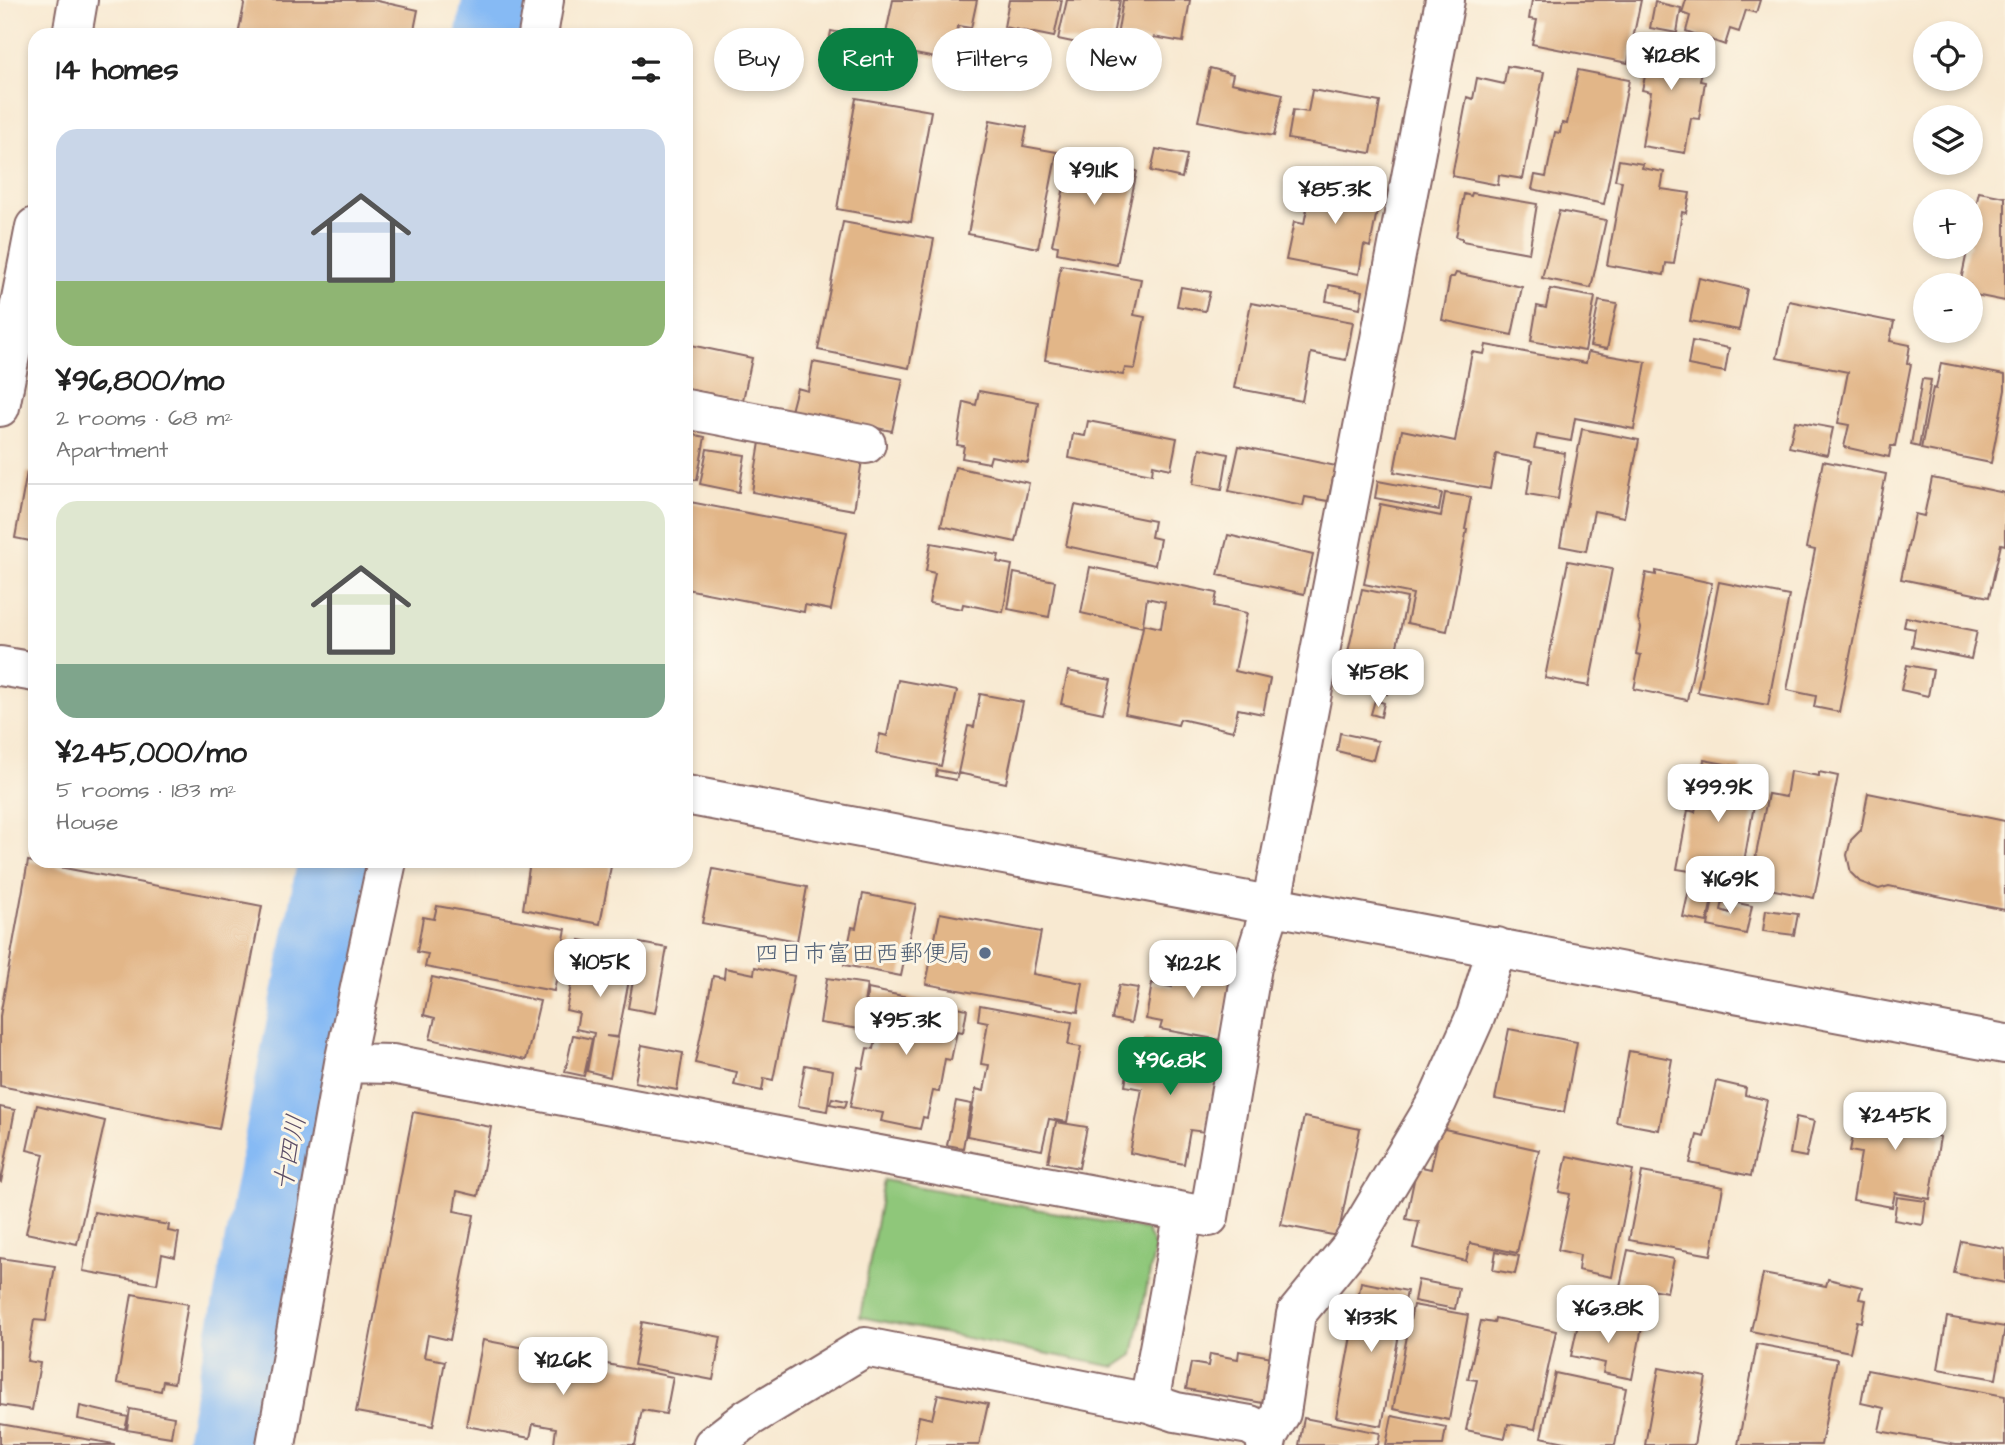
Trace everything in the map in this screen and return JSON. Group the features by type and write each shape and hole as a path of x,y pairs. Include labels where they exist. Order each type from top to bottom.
{"street":[{"path":"73,28 78,0"},
{"path":"539,28 544,0"},
{"path":"344,1063 392,1064 1209,1217 1252,967 1271,907 1445,0"},
{"path":"0,408 28,262"},
{"path":"693,410 866,444"},
{"path":"0,666 28,671"},
{"path":"693,796 2005,1044"},
{"path":"281,1444 344,1063 386,868"},
{"path":"713,1445 748,1418 865,1347 1149,1403 1176,1412 1250,1426 1267,1440 1280,1413 1296,1314 1350,1248 1437,1102 1476,1015 1497,947"},
{"path":"1149,1403 1184,1212"}],"green space":[{"path":"884,1180 1146,1230 1155,1247 1133,1355 1115,1367 860,1317"}],"building":[{"path":"245,0 373,0 418,10 414,28 239,28"},
{"path":"893,0 977,0 971,28 932,28 932,57 918,55 918,28 887,28"},
{"path":"1009,0 1062,0 1054,37 1052,28 1004,27"},
{"path":"1067,0 1120,0 1114,28 1066,28 1066,41 1058,39"},
{"path":"1123,0 1190,0 1183,42 1162,38 1162,28 1118,28"},
{"path":"1532,0 1641,0 1628,63 1532,44 1537,20 1529,19"},
{"path":"1686,0 1760,0 1756,13 1746,10 1739,32 1730,29 1725,45 1686,31 1690,16 1682,13"},
{"path":"1655,2 1681,8 1677,33 1650,28"},
{"path":"1644,37 1706,48 1700,81 1705,82 1699,119 1691,118 1685,153 1642,146 1651,92 1642,90 1645,76 1637,75"},
{"path":"1507,66 1544,72 1523,179 1499,175 1498,185 1452,176 1467,97 1473,99 1477,78 1504,84"},
{"path":"1210,68 1233,74 1231,83 1283,94 1274,136 1198,121"},
{"path":"1578,70 1629,80 1604,204 1532,189 1535,175 1546,177 1555,132 1560,133 1562,123 1567,124"},
{"path":"1312,90 1380,102 1371,153 1288,139 1293,110 1308,112"},
{"path":"856,98 931,111 911,222 837,209"},
{"path":"990,120 1027,127 1023,146 1057,152 1038,248 968,234"},
{"path":"1156,149 1187,155 1182,178 1151,171"},
{"path":"1102,151 1126,156 1123,168 1137,171 1117,265 1057,253 1058,246 1052,245 1069,163 1065,162 1067,152 1101,160"},
{"path":"1619,160 1643,164 1642,168 1664,172 1661,189 1690,193 1686,213 1682,212 1674,264 1666,263 1664,275 1607,265 1622,181 1615,180"},
{"path":"1313,177 1381,190 1370,247 1364,245 1359,274 1286,260 1294,222 1304,224"},
{"path":"1472,193 1537,204 1529,253 1462,241 1462,238 1456,237 1464,194 1471,196"},
{"path":"1983,193 2005,197 2005,301 1983,297 1983,273 1963,273 1965,259 1983,259"},
{"path":"1559,211 1606,220 1591,288 1542,278"},
{"path":"843,222 934,239 909,368 818,350"},
{"path":"1061,265 1141,279 1134,315 1145,317 1135,369 1125,368 1123,375 1045,360"},
{"path":"1456,273 1522,287 1512,335 1442,320 1450,277 1454,277"},
{"path":"1699,278 1747,289 1739,330 1690,321"},
{"path":"1329,285 1363,291 1360,308 1326,301"},
{"path":"1181,287 1210,292 1205,311 1177,306"},
{"path":"1550,289 1595,297 1585,351 1531,341 1537,306 1546,308"},
{"path":"1599,301 1617,304 1607,349 1590,346"},
{"path":"1789,301 1894,322 1890,341 1910,345 1907,363 1911,364 1895,446 1891,446 1889,457 1844,447 1849,425 1838,423 1848,372 1777,358"},
{"path":"1251,303 1353,322 1346,360 1311,353 1302,401 1234,388"},
{"path":"1692,341 1729,348 1725,372 1688,365"},
{"path":"693,345 752,358 743,400 693,390"},
{"path":"1486,345 1586,363 1588,352 1646,362 1634,429 1575,418 1571,441 1537,435 1534,448 1565,453 1558,499 1527,494 1532,461 1496,454 1490,489 1394,472 1402,430 1455,441 1472,352 1484,354"},
{"path":"813,362 903,379 892,431 791,411 797,388 808,391"},
{"path":"1941,363 2005,375 2005,390 1991,463 1921,449 1933,388 1936,389"},
{"path":"1922,379 1931,380 1919,447 1911,445"},
{"path":"979,391 1038,402 1028,463 991,456 989,463 962,458 964,446 957,445 964,402 976,405"},
{"path":"1088,421 1177,438 1171,469 1153,465 1152,474 1069,458 1073,434 1085,436"},
{"path":"1795,421 1833,428 1827,455 1789,447"},
{"path":"1582,429 1639,440 1624,517 1594,511 1586,551 1560,546"},
{"path":"693,434 705,437 697,480 693,479"},
{"path":"761,436 863,454 854,510 752,492"},
{"path":"1239,446 1336,466 1328,501 1305,497 1303,506 1229,491"},
{"path":"1200,448 1228,454 1222,489 1193,484"},
{"path":"707,449 745,455 739,492 700,484"},
{"path":"1823,461 1886,474 1839,712 1814,707 1816,696 1787,690 1815,550 1806,548"},
{"path":"955,467 1029,483 1016,542 941,526"},
{"path":"27,472 28,541 15,538"},
{"path":"1932,478 2005,493 2005,545 2001,544 1989,597 1901,579 1915,514 1924,516"},
{"path":"1378,481 1442,493 1439,510 1375,498"},
{"path":"1445,493 1471,497 1447,631 1407,623 1413,594 1364,584 1380,504 1441,516"},
{"path":"693,503 847,532 831,610 805,605 804,612 693,590"},
{"path":"1075,505 1154,521 1151,537 1160,539 1155,565 1066,546"},
{"path":"1228,535 1313,555 1304,594 1218,575"},
{"path":"931,543 999,555 997,562 1012,565 1003,612 963,604 962,609 929,603 935,573 926,571"},
{"path":"1568,561 1612,569 1589,686 1545,678"},
{"path":"1090,567 1217,593 1214,606 1247,613 1235,671 1270,679 1263,714 1238,709 1233,731 1180,719 1178,725 1125,714 1143,627 1081,613","holes":["1147,598 1165,602 1161,628 1143,624"]},
{"path":"1656,571 1712,583 1687,700 1634,689 1641,655 1636,654 1641,628 1638,619 1646,573 1656,575"},
{"path":"1014,573 1055,581 1049,617 1008,609"},
{"path":"1719,582 1789,596 1768,705 1697,692"},
{"path":"1362,589 1407,598 1387,694 1341,684"},
{"path":"1906,617 1977,631 1971,659 1912,647 1915,629 1904,627"},
{"path":"1907,665 1933,670 1928,696 1901,690"},
{"path":"1068,671 1111,680 1103,713 1061,704"},
{"path":"898,680 957,691 941,766 876,753 880,734 887,736"},
{"path":"980,694 1023,702 1006,783 958,773 968,726 974,727"},
{"path":"1375,700 1384,703 1381,717 1371,714"},
{"path":"1340,733 1378,741 1373,760 1337,751"},
{"path":"1704,760 1741,767 1736,791 1756,794 1741,879 1677,869 1688,810 1695,812"},
{"path":"937,770 958,774 956,780 936,776"},
{"path":"1790,771 1838,776 1814,898 1750,885 1768,794 1786,797"},
{"path":"1868,793 2005,821 2005,910 1889,886 1879,889 1860,882 1851,873 1847,855 1851,840 1861,830"},
{"path":"28,861 28,868 64,868 262,906 219,1129 0,1086 0,1016"},
{"path":"529,868 611,868 600,924 523,909"},
{"path":"713,869 807,887 797,941 702,923"},
{"path":"1689,890 1713,895 1707,922 1683,917"},
{"path":"863,894 916,904 901,976 844,965"},
{"path":"1714,894 1724,896 1721,910 1730,913 1733,902 1752,906 1746,934 1708,926"},
{"path":"437,906 566,929 554,991 425,967 428,954 417,952 423,917 434,919"},
{"path":"1766,910 1798,914 1794,935 1763,931"},
{"name":"四日市富田西郵便局","path":"940,913 1041,932 1033,974 1083,983 1078,1012 926,984"},
{"path":"580,940 628,949 625,969 631,970 618,1037 606,1036 618,1038 610,1077 587,1071 594,1033 576,1029 579,1013 566,1010"},
{"path":"640,943 667,948 655,1013 628,1008"},
{"path":"1178,958 1234,969 1220,1040 1160,1029 1162,1022 1146,1019 1152,983 1172,987"},
{"path":"755,967 794,976 773,1080 764,1078 762,1091 734,1085 737,1072 695,1063 713,976 724,978 725,968 754,974"},
{"path":"432,977 540,1001 526,1060 430,1039 435,1018 424,1015"},
{"path":"827,978 867,984 860,1029 820,1023"},
{"path":"1119,985 1138,988 1131,1023 1112,1019"},
{"path":"868,989 967,1009 963,1032 957,1031 951,1060 945,1059 939,1092 933,1091 927,1118 923,1117 920,1129 881,1121 883,1113 850,1107 858,1067 863,1068 867,1048 874,1049 881,1016 864,1012"},
{"path":"980,1005 1072,1022 1068,1045 1081,1047 1067,1122 1049,1119 1042,1150 967,1136 976,1089 984,1091 989,1065 981,1064 988,1022 978,1020"},
{"path":"1509,1029 1577,1042 1564,1112 1495,1099"},
{"path":"573,1035 592,1039 584,1076 565,1072"},
{"path":"1145,1038 1210,1051 1208,1062 1218,1064 1205,1132 1190,1130 1184,1164 1130,1153 1142,1089 1125,1086 1131,1048 1142,1050"},
{"path":"642,1045 683,1053 677,1090 635,1082"},
{"path":"1629,1051 1672,1059 1659,1130 1616,1122"},
{"path":"805,1065 833,1070 827,1111 798,1106"},
{"path":"1716,1081 1746,1088 1745,1095 1767,1100 1751,1176 1690,1163 1697,1135 1704,1137"},
{"path":"1868,1097 1939,1109 1934,1135 1940,1137 1930,1199 1895,1193 1892,1207 1853,1200 1861,1153 1850,1151 1855,1125 1863,1126"},
{"path":"832,1098 847,1101 845,1107 830,1104"},
{"path":"956,1101 971,1104 963,1148 947,1145"},
{"path":"37,1105 105,1121 77,1244 26,1233 44,1154 27,1150"},
{"path":"0,1107 15,1110 1,1182 0,1181"},
{"path":"413,1112 491,1127 478,1196 457,1191 454,1211 474,1215 450,1340 428,1335 424,1357 445,1361 433,1426 356,1412"},
{"path":"1304,1117 1360,1129 1338,1236 1281,1225"},
{"path":"1796,1117 1814,1121 1806,1157 1790,1154"},
{"path":"1056,1122 1087,1127 1079,1168 1048,1162"},
{"path":"1440,1128 1539,1150 1517,1253 1470,1243 1466,1261 1413,1248 1419,1222 1406,1219 1417,1166 1431,1169"},
{"path":"1567,1156 1633,1170 1612,1277 1578,1270 1580,1255 1558,1250 1570,1194 1559,1192"},
{"path":"1642,1172 1723,1187 1711,1255 1629,1240"},
{"path":"1897,1197 1926,1201 1923,1225 1894,1220"},
{"path":"94,1212 169,1225 168,1231 179,1233 175,1257 162,1254 157,1284 83,1271"},
{"path":"1961,1241 2005,1249 2005,1283 1954,1273"},
{"path":"1628,1250 1674,1259 1667,1292 1645,1288 1644,1296 1619,1291"},
{"path":"1496,1251 1519,1256 1515,1274 1493,1270"},
{"path":"0,1258 55,1266 46,1321 34,1320 27,1361 40,1363 32,1410 0,1405"},
{"path":"1763,1274 1826,1286 1828,1279 1862,1287 1859,1299 1866,1300 1862,1322 1857,1321 1850,1352 1751,1331"},
{"path":"1418,1280 1459,1288 1455,1309 1414,1301"},
{"path":"1361,1282 1407,1291 1382,1426 1336,1417"},
{"path":"132,1294 188,1304 174,1383 163,1381 161,1391 117,1383"},
{"path":"1413,1305 1468,1315 1449,1420 1393,1409"},
{"path":"1580,1315 1642,1327 1632,1379 1603,1373 1605,1363 1571,1356"},
{"path":"1947,1317 2005,1327 1996,1379 1938,1369"},
{"path":"1495,1318 1556,1331 1535,1429 1508,1424 1505,1438 1466,1430 1477,1380 1468,1379 1481,1321 1494,1323"},
{"path":"642,1322 721,1337 713,1380 634,1365"},
{"path":"483,1340 545,1352 544,1361 570,1366 571,1357 673,1377 666,1414 642,1410 635,1445 554,1444 556,1428 533,1424 530,1438 466,1426"},
{"path":"1757,1344 1837,1359 1821,1445 1738,1445"},
{"path":"1239,1351 1272,1357 1263,1403 1186,1389 1191,1363 1208,1366 1210,1354 1238,1359"},
{"path":"1659,1368 1706,1377 1694,1445 1645,1445"},
{"path":"1867,1370 2005,1396 2005,1445 1956,1445 1879,1431 1884,1408 1861,1403"},
{"path":"1555,1373 1626,1388 1615,1445 1580,1445 1541,1437"},
{"path":"938,1394 988,1404 979,1445 914,1445 919,1416 932,1419"},
{"path":"80,1406 128,1417 125,1429 78,1419"},
{"path":"130,1409 174,1417 171,1437 127,1430"},
{"path":"1392,1416 1446,1427 1443,1445 1386,1445"},
{"path":"1304,1418 1380,1433 1378,1445 1299,1445"},
{"path":"0,1424 114,1444 114,1445 0,1445"}],"waterway":[{"name":"十四川","path":"504,28 510,0"},
{"name":"十四川","path":"233,1445 344,868"}],"place":[{"name":"四日市富田西郵便局","path":"985,953"}]}
